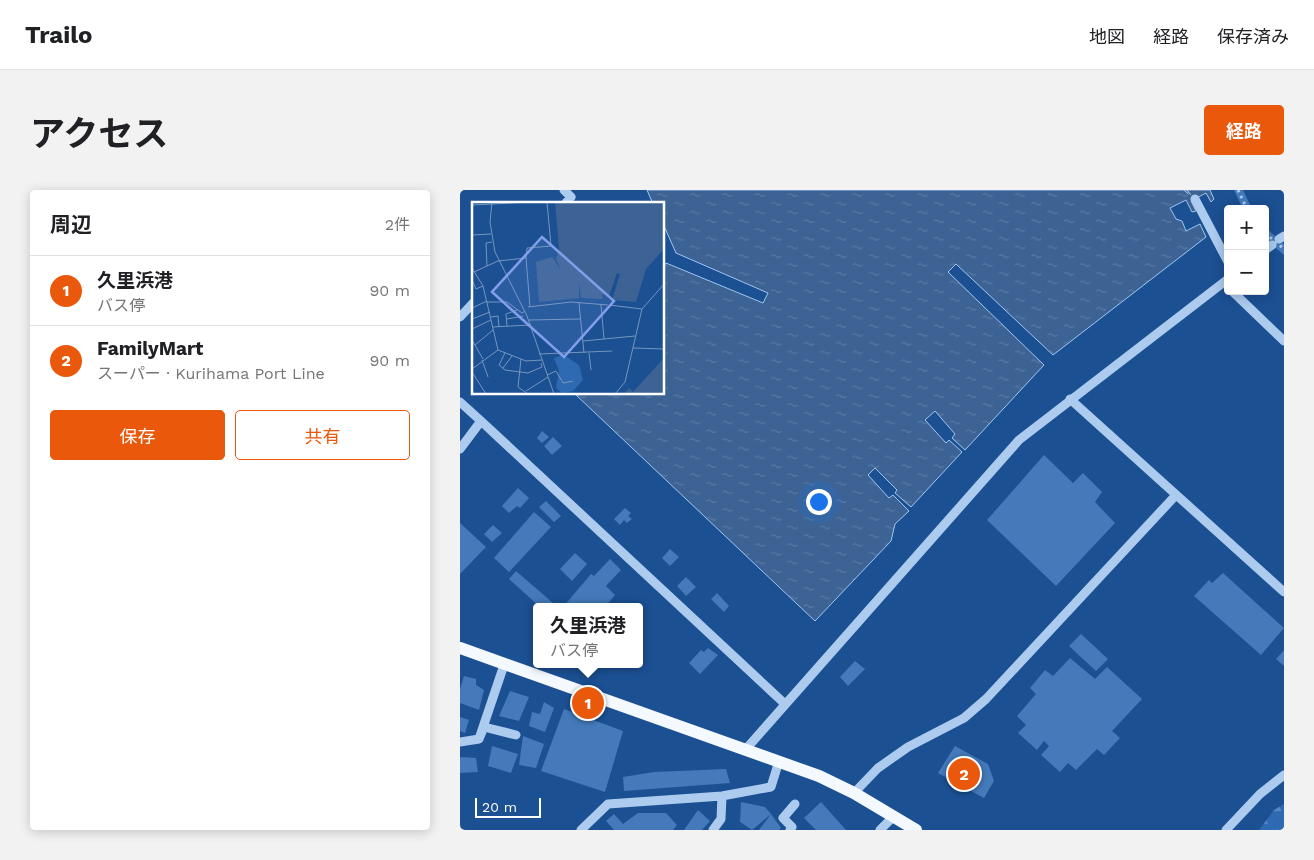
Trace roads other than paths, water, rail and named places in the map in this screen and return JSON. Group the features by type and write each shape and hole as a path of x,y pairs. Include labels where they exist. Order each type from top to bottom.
{"main road":[{"path":"460,648 819,776 854,793 916,830"}],"street":[{"path":"564,190 571,197 567,202"},
{"path":"1194,199 1224,255"},
{"path":"746,749 1018,440 1224,284"},
{"path":"1236,295 1284,340"},
{"path":"460,317 472,304"},
{"path":"1070,399 1284,592"},
{"path":"460,402 785,704"},
{"path":"460,449 481,421"},
{"path":"854,793 878,768 908,747 964,718 986,700 1176,495"},
{"path":"479,739 504,665"},
{"path":"479,739 484,727 516,735"},
{"path":"460,742 479,739"},
{"path":"581,830 608,804 722,796 771,788 778,760"},
{"path":"1226,830 1260,794 1284,775"},
{"path":"713,830 722,819 722,796"},
{"path":"790,830 792,828 783,818 795,804"},
{"path":"880,830 894,816"}],"water":[{"path":"647,190 1210,190 1214,199 1211,202 1206,193 1191,201 1196,211 1192,212 1186,200 1170,208 1176,219 1182,221 1186,231 1200,224 1206,237 1053,355 956,264 948,272 1044,365 965,450 952,438 955,434 935,411 925,420 946,443 949,440 962,452 911,507 895,493 897,490 875,468 868,475 889,498 893,495 909,511 895,524 891,541 815,621 576,395 665,395 666,263 763,303 768,293 676,253 665,228 665,202 652,202"}],"place":[{"name":"久里浜港","path":"588,703"},
{"name":"FamilyMart","path":"964,774"}]}
